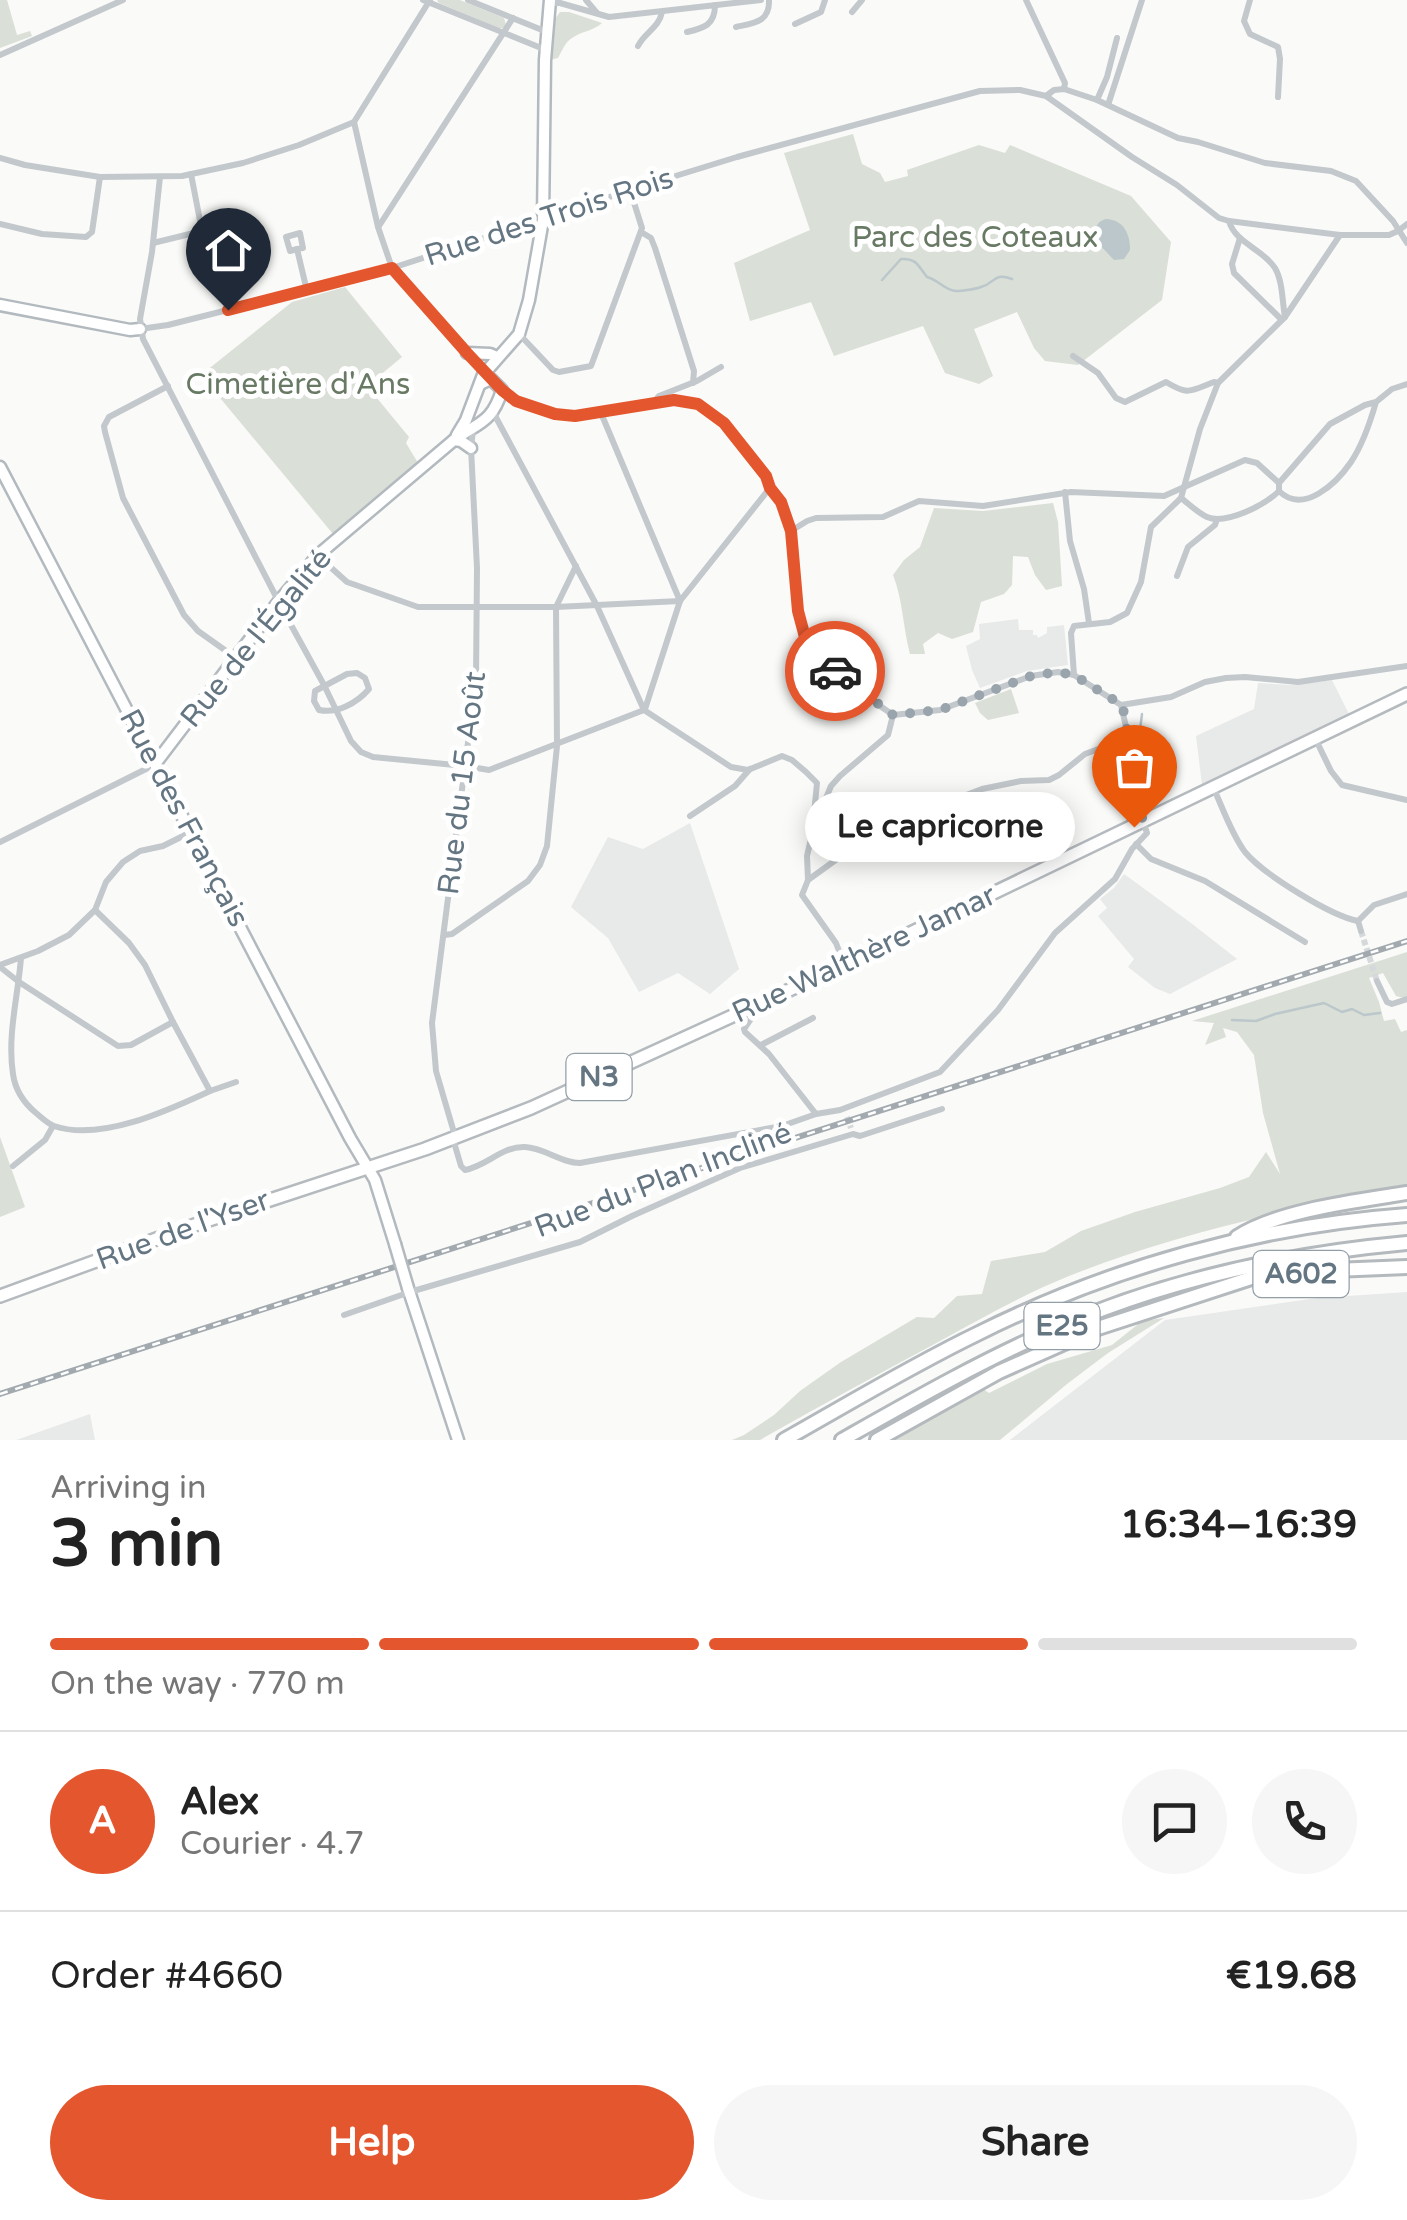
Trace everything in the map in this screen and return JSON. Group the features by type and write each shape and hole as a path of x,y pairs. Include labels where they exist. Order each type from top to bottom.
{"highway":[{"name":"A602","path":"1231,1242 1253,1228 1290,1216 1407,1194"},
{"name":"E25","path":"784,1440 944,1350 1122,1273 1231,1242 1308,1226 1407,1215"},
{"name":"E25","path":"842,1440 963,1373 1054,1329 1140,1296 1299,1257 1407,1243"},
{"path":"1198,1295 1288,1267 1299,1257"},
{"name":"A602","path":"880,1440 999,1372 1098,1328 1198,1295 1298,1274 1407,1267"}],"main road":[{"name":"Rue Walthère Jamar","path":"368,1168 531,1108 844,965 1407,694"},
{"name":"Rue de l'Yser","path":"0,1296 203,1222 368,1168"}],"street":[{"path":"0,55 123,0"},
{"path":"468,0 547,32"},
{"path":"586,0 598,14"},
{"path":"684,0 689,8"},
{"path":"630,190 642,228 591,366 554,370 519,334 529,300 542,220 550,2 610,18 762,0"},
{"path":"736,27 762,20 769,12 769,0"},
{"path":"795,24 821,12 825,0"},
{"path":"852,12 862,0"},
{"path":"1026,0 1064,89"},
{"path":"1108,105 1142,0"},
{"path":"1250,0 1244,22 1250,34 1278,47 1278,96"},
{"path":"0,158 100,177 160,177 244,163 298,146 354,122 427,1 546,50"},
{"path":"687,32 706,27 715,14 715,5"},
{"path":"638,46 658,25 662,11"},
{"path":"378,227 514,18"},
{"path":"1097,100 1118,38"},
{"path":"1042,94 1064,89 1178,138 1264,163 1331,171 1356,181 1407,243"},
{"name":"Rue des Trois Rois","path":"0,305 130,330 168,325 392,268 521,226 534,226 542,220 736,157 980,91 1042,94"},
{"path":"1042,94 1219,218 1340,235 1389,235 1407,224"},
{"path":"354,122 378,227 392,268 486,371 497,396 504,432 597,606 644,710 731,767 750,770"},
{"path":"153,243 202,230 191,174"},
{"path":"0,224 42,234 86,237 92,232 100,177"},
{"path":"160,177 140,329 351,741 361,752 489,770 644,710 680,601 770,488"},
{"path":"1229,221 1229,227 1274,267 1284,318"},
{"path":"641,232 651,238 655,248 694,371 692,383"},
{"path":"1074,675 1074,626 1116,620 1127,613 1141,582 1151,527 1181,498 1218,383 1284,318 1340,235"},
{"path":"1240,238 1232,264 1234,273 1284,318"},
{"path":"296,250 308,290"},
{"name":"Rue de l'Égalité","path":"155,764 318,556 475,423 480,384 486,371 519,334"},
{"path":"467,353 498,357"},
{"path":"1073,356 1098,374 1116,398 1125,402 1166,382 1181,392 1218,383"},
{"path":"654,402 659,396 722,367"},
{"path":"480,384 486,379 497,396 555,414 575,416 654,402 690,401 714,414 766,476 781,502 791,531 798,611 806,641 834,670 893,715 940,710 1031,676 1058,672 1074,675 1122,705 1171,697 1205,682 1226,678 1306,682 1407,666"},
{"path":"1181,498 1208,518 1224,520 1255,508 1279,487 1330,424 1407,384"},
{"path":"168,386 109,417 105,432 123,498 184,615 198,632 236,659"},
{"path":"497,396 475,423 504,432"},
{"path":"791,531 812,519 883,517 919,501 984,506 1066,492 1158,497 1245,460 1258,463 1294,501 1307,500 1339,477 1352,462 1376,402"},
{"path":"601,412 680,601"},
{"name":"Rue du 15 Août","path":"454,1138 436,1071 432,1023 476,680 471,448 475,423"},
{"path":"454,440 471,448"},
{"name":"Rue des Français","path":"0,468 374,1180 458,1440"},
{"path":"1066,492 1070,541 1089,623"},
{"path":"1177,576 1188,547 1217,519"},
{"path":"318,556 347,582 418,608 680,601"},
{"path":"444,935 452,934 523,886 547,846 557,746 556,607 576,566"},
{"path":"357,673 365,678 369,689 362,698 331,713 319,710 314,701 315,691 324,685 357,673"},
{"path":"454,1138 465,1170 472,1170 502,1152 529,1147 580,1163 775,1128 816,1114 846,1113 940,1072 998,1010 1055,933 1115,878 1146,833 1122,705"},
{"path":"808,880 806,856 831,786 888,736 893,715"},
{"path":"1316,738 1342,785 1407,800"},
{"path":"844,965 836,943 804,902 802,891 808,880 880,828 982,789 1049,780 1085,754 1130,740"},
{"path":"1131,752 1154,748"},
{"path":"690,816 735,786 750,770 782,756 816,784 813,830"},
{"path":"0,842 155,764"},
{"path":"1214,789 1252,859 1292,888 1358,921"},
{"path":"173,1022 131,1045 118,1046 0,966 38,952 68,935 95,910 106,882 122,862 191,832"},
{"path":"1136,844 1151,859 1206,881 1305,942"},
{"path":"1358,921 1379,902 1407,894"},
{"path":"95,910 146,966 210,1091"},
{"path":"1358,921 1361,931"},
{"path":"21,958 11,1044 13,1078 25,1104 52,1126 80,1130 120,1126 236,1082"},
{"path":"1378,981 1387,1002 1387,1016"},
{"path":"1387,1002 1407,1000"},
{"path":"754,1006 753,1018 744,1029 761,1044 816,1114"},
{"path":"761,1044 813,1018"},
{"name":"Rue du Plan Incliné","path":"344,1315 409,1290 580,1242 740,1168 852,1131 860,1136 942,1109"},
{"path":"13,1166 45,1140 52,1126"}],"shaded area":[{"path":"1106,219 1122,225 1127,233 1130,250 1124,259 1114,260 1096,241 1096,228"},
{"path":"1018,619 1019,630 1033,630 1038,638 1047,633 1047,627 1064,625 1068,665 1027,671 980,688 966,646 980,639 979,624"},
{"path":"1332,680 1349,714 1202,785 1196,736 1254,709 1258,683 1292,685"},
{"path":"690,823 739,969 710,994 678,973 639,992 608,938 571,907 608,837 643,849"},
{"path":"1124,874 1237,959 1170,994 1155,988 1128,967 1134,959 1098,916 1107,908 1100,899"},
{"path":"1407,1292 1407,1440 1010,1440 1165,1320 1317,1298"},
{"path":"90,1414 95,1440 16,1440"}],"green space":[{"path":"0,0 7,0 17,35 30,31 32,36 0,48"},
{"path":"437,0 460,0 504,18 506,25 499,28"},
{"path":"560,12 602,23 570,40 558,58 550,60 553,22"},
{"name":"Parc des Coteaux","path":"853,134 862,164 880,173 885,182 908,176 907,170 979,145 1005,153 1010,145 1131,196 1171,242 1162,300 1078,365 1045,361 1034,348 1017,312 974,329 993,376 979,384 945,373 923,326 834,356 811,302 750,321 734,263 810,230 784,153"},
{"name":"Cimetière d'Ans","path":"345,287 402,357 367,386 409,437 406,443 418,463 333,534 201,375 292,302"},
{"path":"1053,503 1062,586 1046,590 1028,557 1013,556 1012,585 1004,594 981,602 973,632 952,639 938,633 923,644 925,654 910,654 893,575 920,547 934,508 983,511"},
{"path":"1011,689 1019,713 988,720 980,713 975,703"},
{"path":"1407,952 1407,999 1396,996 1383,973 1369,978 1384,1021 1395,1019 1401,1032 1407,1030 1407,1188 1236,1223 1069,1276 1020,1298 760,1440 732,1440 774,1415 841,1362 917,1317 934,1318 957,1296 982,1294 991,1261 1045,1252 1081,1231 1249,1177 1266,1152 1280,1174 1263,1113 1254,1055 1237,1032 1223,1028 1226,1037 1205,1045 1214,1023 1192,1021"},
{"path":"0,1137 25,1207 0,1217"},
{"path":"1164,1318 1108,1353 1000,1440 894,1440 983,1389 989,1393 1047,1364 1112,1345 1142,1321"}],"waterway":[{"path":"882,280 901,259 914,261 927,277 952,291 979,288 998,277 1012,279"},
{"path":"1138,745 1142,714"},
{"path":"1140,754 1154,787"},
{"path":"1232,1020 1256,1021 1324,1003 1342,1012 1352,1009 1364,1015 1380,1013"}],"tunnel":[{"path":"1361,931 1377,981"},
{"path":"847,1117 851,1128"}],"railway":[{"path":"0,1394 1407,941"}],"way so far":[{"path":"835,671 882,708 902,716 940,710 1031,676 1058,672 1074,675 1122,705 1144,822 1134,827"}],"place":[{"name":"Le capricorne","path":"1134,827"}],"route":[{"path":"228,310 392,268 467,353 516,401 575,416 674,400 704,407 728,427 766,476 785,510 792,536 798,611 806,641 835,671"}]}
